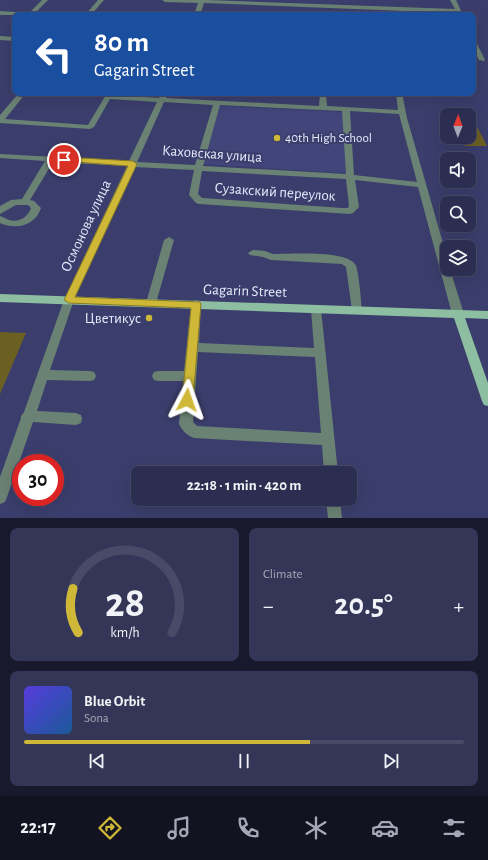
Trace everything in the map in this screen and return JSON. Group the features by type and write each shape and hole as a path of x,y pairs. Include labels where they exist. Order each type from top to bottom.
{"main road":[{"name":"Gagarin Street","path":"0,298 488,315"},
{"path":"458,314 488,401"}],"street":[{"path":"33,12 45,0"},
{"path":"91,12 101,0"},
{"path":"165,0 324,9 425,12"},
{"path":"323,0 324,9"},
{"path":"452,0 458,12"},
{"path":"198,12 202,1"},
{"path":"0,13 12,14"},
{"path":"7,39 12,33"},
{"path":"0,38 12,39"},
{"path":"476,46 485,60"},
{"path":"0,121 21,96"},
{"path":"0,121 90,127 108,96"},
{"path":"163,96 217,103 403,112"},
{"name":"Осмонова улица","path":"0,497 27,416 69,300 133,164 163,96"},
{"path":"323,96 323,108"},
{"path":"400,96 403,118 458,314"},
{"name":"Сузакский переулок","path":"217,103 199,167 193,196 199,201 342,211 354,208 350,177 346,109"},
{"name":"Каховская улица","path":"0,156 350,177 423,186"},
{"path":"25,201 50,159"},
{"path":"0,211 8,204 25,201 35,205 36,212 33,216 18,223 4,222 0,219"},
{"path":"151,303 169,240"},
{"path":"253,253 265,254 271,257 336,259 345,261 351,266 357,310"},
{"path":"196,304 186,424 194,432 328,439"},
{"path":"316,309 330,466"},
{"path":"192,347 320,353"},
{"path":"42,375 90,376"},
{"path":"158,376 189,376"},
{"path":"27,416 76,419"},
{"path":"334,506 335,518"}],"shaded area":[{"name":"40th High School","path":"219,106 343,112 346,173 203,164"},
{"path":"476,125 487,146 465,146 464,144 476,144"},
{"path":"0,332 26,333 0,394"}],"place":[{"name":"40th High School","path":"277,138"},
{"name":"Цветикус","path":"149,318"}],"route":[{"path":"64,160 133,164 69,300 196,304 187,400"}]}
